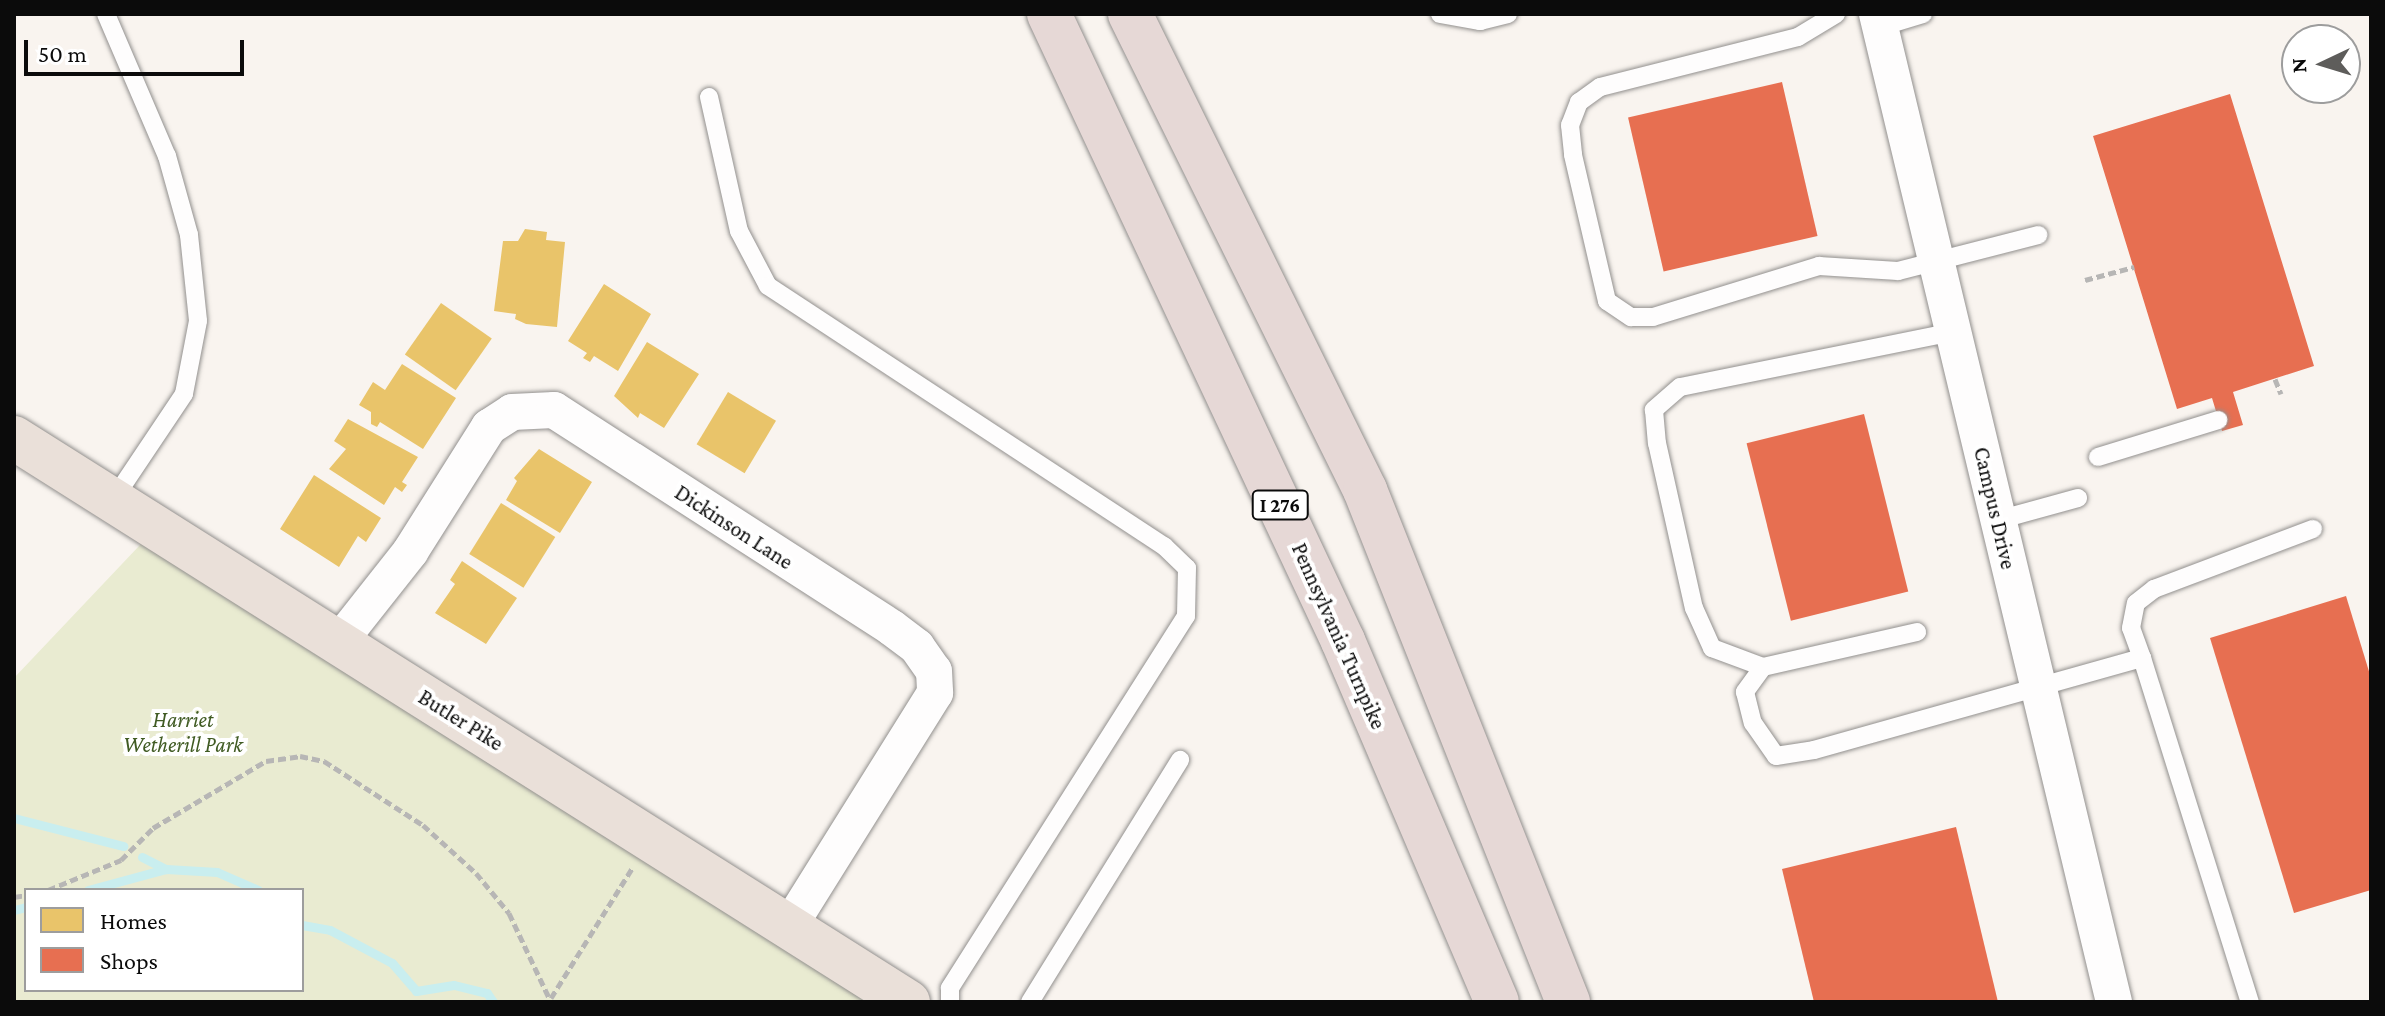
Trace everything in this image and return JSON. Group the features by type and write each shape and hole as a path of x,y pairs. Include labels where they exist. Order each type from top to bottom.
{"highway":[{"name":"Pennsylvania Turnpike","path":"1049,14 1343,641 1497,1002"},
{"path":"1130,14 1365,490 1568,1002"}],"main road":[{"name":"Butler Pike","path":"14,438 908,1002"}],"street":[{"name":"Campus Drive","path":"1879,21 2114,1002"},
{"name":"Dickinson Lane","path":"339,642 410,552 489,427 512,412 554,410 892,628 917,647 934,671 935,693 789,927"}],"lane":[{"path":"106,14 167,156 189,235 198,321 184,394 113,500"},
{"path":"1440,14 1480,21 1508,14"},
{"path":"1836,14 1798,37 1600,87 1579,102 1570,125 1573,155 1607,301 1631,317 1653,317 1819,266 1898,271 2038,235"},
{"path":"1879,21 1923,14"},
{"path":"709,97 739,231 768,286 1164,546 1187,568 1186,616 950,988 950,1002"},
{"path":"1917,632 1763,667 1712,648 1694,608 1657,443 1654,410 1680,387 1953,332"},
{"path":"2098,457 2218,420"},
{"path":"1998,520 2078,498"},
{"path":"2250,1002 2131,628 2136,603 2154,589 2313,529"},
{"path":"1763,667 1745,692 1753,723 1776,756 1814,750 2142,658"},
{"path":"1030,1002 1180,760"}],"path":[{"path":"2085,280 2134,267"},
{"path":"2275,379 2281,394"},
{"path":"53,888 121,860 153,828 227,781 266,761 300,756 324,761 423,825 476,873 509,913 551,1000"},
{"path":"551,1000 650,839"}],"green space":[{"name":"Harriet Wetherill Park","path":"157,527 908,1002 14,1002 14,678"}],"building: Homes":[{"path":"525,229 547,232 546,240 565,242 557,327 526,324 515,319 516,314 494,311 503,241 518,241"},
{"path":"604,284 651,314 618,371 594,356 590,362 583,358 587,353 568,341"},
{"path":"441,303 492,339 456,390 405,355"},
{"path":"647,342 699,374 664,428 640,413 638,418 614,396"},
{"path":"402,364 456,398 423,449 380,422 377,427 371,424 371,412 359,405 373,382 385,390"},
{"path":"728,392 776,421 745,473 697,444"},
{"path":"348,419 418,457 402,482 407,485 402,492 395,487 384,505 329,469 346,449 334,441"},
{"path":"539,449 592,482 560,533 506,500 517,481 514,478"},
{"path":"314,475 381,518 366,542 358,536 339,567 280,529"},
{"path":"501,503 555,537 523,588 469,554"},
{"path":"462,561 517,598 486,644 435,613 455,584 450,580"}],"building: Shops":[{"path":"1782,82 1818,236 1664,271 1628,118"},
{"path":"2230,94 2314,366 2233,392 2243,425 2222,431 2212,398 2177,409 2093,136"},
{"path":"1864,414 1908,592 1791,621 1747,443"},
{"path":"2346,596 2371,678 2371,890 2294,913 2210,638"},
{"path":"1956,827 1998,1002 1814,1002 1782,869"}],"waterway":[{"path":"14,818 123,846"},
{"path":"142,857 166,869 217,872 253,888"},
{"path":"95,888 166,869"},
{"path":"14,910 24,908"},
{"path":"304,925 330,930 392,963 416,991 454,985 487,993 493,1002"}]}
